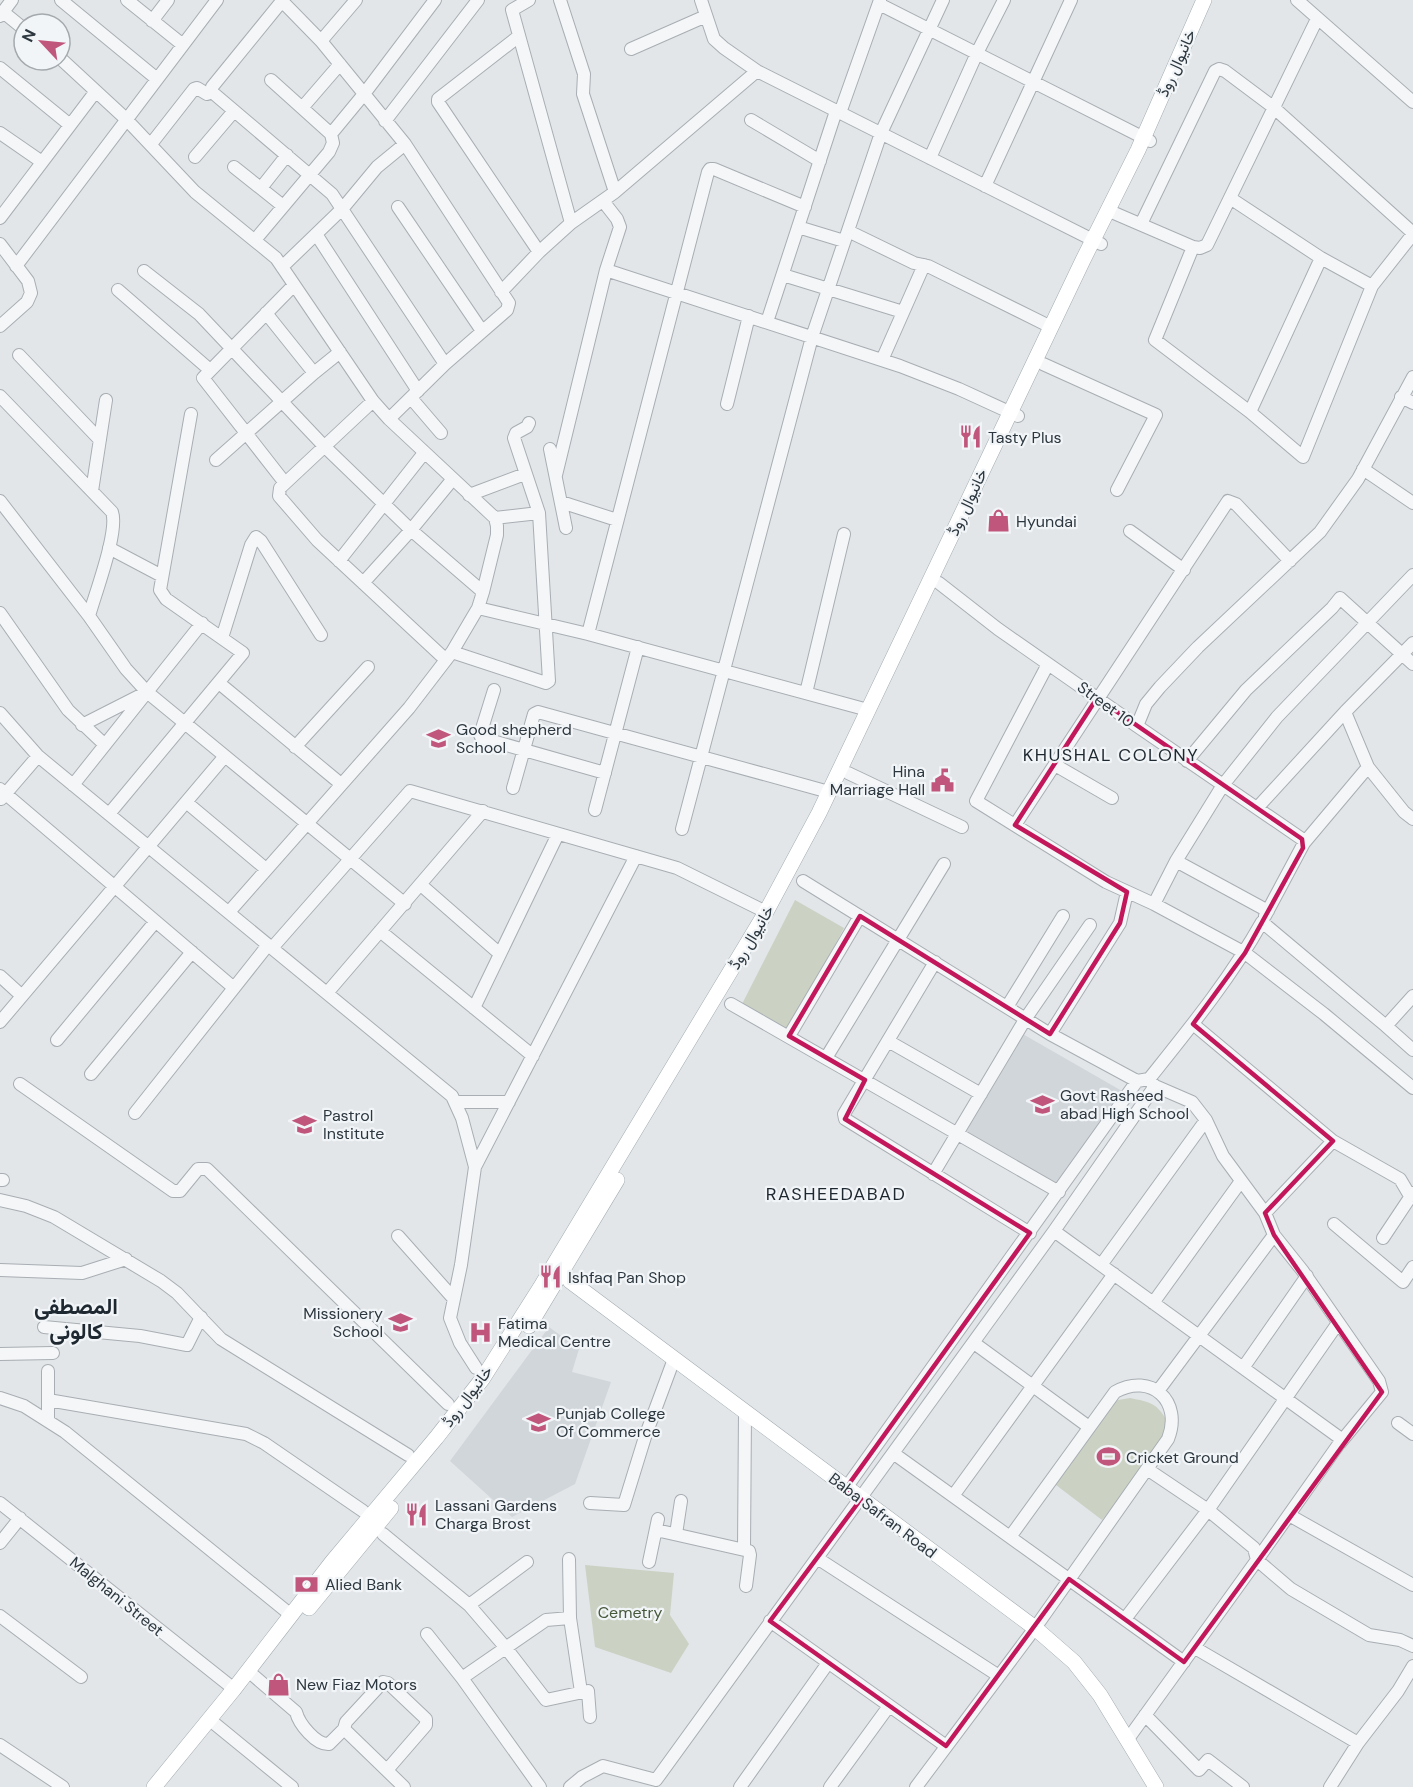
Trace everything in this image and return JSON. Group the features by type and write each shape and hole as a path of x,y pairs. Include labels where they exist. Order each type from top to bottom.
{"main road":[{"name":"خانیوال روڈ","path":"164,1787 486,1389 562,1274 777,907 848,773 939,583 1051,327 1114,213 1205,3"},
{"name":"خانیوال روڈ","path":"154,1787 234,1689 332,1562 483,1378 540,1288 766,912 829,792 1014,414 1043,364 1097,243 1147,140"},
{"name":"Baba Safran Road","path":"570,1281 1035,1628 1074,1662 1100,1695 1156,1787"}],"street":[{"path":"2,14 12,0"},
{"path":"61,0 157,79"},
{"path":"127,0 183,45"},
{"path":"152,21 168,0"},
{"path":"16,266 217,0"},
{"path":"321,41 356,0"},
{"path":"331,134 435,0"},
{"path":"385,121 478,0"},
{"path":"529,0 512,10 571,224"},
{"path":"560,0 584,74 583,94 615,192"},
{"path":"701,0 711,32 718,43 757,71 1097,243"},
{"path":"682,829 812,337 881,133 943,0"},
{"path":"930,158 977,53 1004,0"},
{"path":"985,186 1071,0"},
{"path":"1297,0 1413,102"},
{"path":"212,92 212,87 282,1 321,41 405,144 510,303 509,307 445,364 389,419"},
{"path":"767,322 820,161 880,2 1147,140"},
{"path":"631,49 706,16"},
{"path":"1114,213 1193,247 1200,248 1207,245 1213,237 1273,107 1317,19"},
{"path":"519,36 438,99 438,102 539,252"},
{"path":"302,108 340,64"},
{"path":"0,68 70,125"},
{"path":"72,69 126,118 195,192 276,258 373,401 452,480 495,518 497,526 497,535 478,608 449,656 409,708 229,912"},
{"path":"1140,224 1215,71 1219,69 1225,71 1273,107 1413,234 1372,286 1303,457 1250,412 1155,340 1193,247"},
{"path":"501,292 539,252 571,224 615,192 757,71"},
{"path":"255,240 329,152 333,143 331,134 271,80"},
{"path":"152,144 194,89 197,88 207,94 212,92"},
{"path":"0,218 96,91"},
{"path":"212,92 332,194 445,364"},
{"path":"195,156 234,111"},
{"path":"751,120 820,161"},
{"path":"2,138 42,162"},
{"path":"282,267 343,208 377,167 405,144"},
{"path":"261,189 287,155"},
{"path":"234,167 283,206"},
{"path":"588,634 706,177 710,169 805,207"},
{"path":"1230,198 1322,258 1372,286"},
{"path":"556,476 606,270 620,227 617,219 603,201"},
{"path":"398,207 482,331"},
{"path":"798,227 846,236 924,265 1051,327"},
{"path":"316,234 441,434"},
{"path":"0,244 28,281 31,293 27,303 0,326"},
{"path":"1250,412 1322,258"},
{"path":"882,360 924,265"},
{"path":"606,270 882,360 959,389 1014,414"},
{"path":"144,271 200,314 323,445 411,530 483,592"},
{"path":"783,274 903,312"},
{"path":"285,483 203,381 205,375 294,285"},
{"path":"118,290 210,370"},
{"path":"266,314 314,373"},
{"path":"727,404 749,316"},
{"path":"216,460 245,432 340,352"},
{"path":"19,355 99,440"},
{"path":"1043,364 1156,415 1117,490"},
{"path":"1137,726 1146,704 1160,687 1198,647 1320,532 1339,508 1413,377"},
{"path":"0,396 112,512 114,517 109,548 89,616"},
{"path":"1401,397 1413,403"},
{"path":"92,491 106,400"},
{"path":"373,401 323,445 285,483 279,492 282,499 317,540 339,561 449,656 547,683 549,681 547,625 539,513 514,438 516,433 527,427 529,423"},
{"path":"110,814 243,653 162,594 160,590 191,414"},
{"path":"550,449 566,528"},
{"path":"339,561 424,453"},
{"path":"1363,469 1413,503"},
{"path":"469,495 525,474"},
{"path":"363,583 452,480"},
{"path":"0,501 89,616 126,669 147,692 405,904"},
{"path":"1015,825 1228,501 1236,504 1290,561"},
{"path":"561,502 617,520"},
{"path":"495,518 539,513"},
{"path":"1130,531 1184,570"},
{"path":"806,693 844,534"},
{"path":"222,638 251,545 256,537 261,541 321,635"},
{"path":"109,548 162,576"},
{"path":"1154,904 1176,861 1223,785 1277,717 1413,575"},
{"name":"Street 10","path":"939,583 998,629 1302,839 1304,843"},
{"path":"1187,761 1246,690 1340,598 1413,664"},
{"path":"478,608 638,647 868,710"},
{"path":"0,613 68,710 105,745"},
{"path":"73,785 202,623"},
{"path":"1257,808 1345,712 1413,643"},
{"path":"595,810 638,647"},
{"path":"1048,664 976,801 1106,882 1154,904 1245,953 1324,1014 1413,1088"},
{"path":"295,747 368,667"},
{"path":"219,683 341,784"},
{"path":"494,690 481,737 605,773"},
{"path":"82,725 147,692"},
{"path":"513,788 536,712 829,792"},
{"path":"1345,712 1368,767 1404,812 1413,819"},
{"path":"0,713 38,756 452,1096 462,1118 475,1167"},
{"path":"38,756 2,794 234,988"},
{"path":"0,1022 225,756"},
{"path":"1055,765 1112,798"},
{"path":"846,1488 1059,1192 1193,1024 1245,953 1304,843 1368,767"},
{"path":"848,773 962,827"},
{"path":"135,1113 234,988 410,791 677,868 766,912"},
{"path":"186,802 266,869"},
{"path":"327,993 483,811"},
{"path":"474,1008 558,834"},
{"path":"476,1368 453,1329 450,1318 461,1265 475,1167 636,856"},
{"path":"1176,861 1268,911"},
{"path":"826,1058 944,864"},
{"path":"803,881 1050,1034 1192,1102 1206,1120 1223,1156 1264,1213 1274,1235 1307,1276 1379,1381 1382,1392 1340,1443 1185,1662 1128,1738"},
{"path":"421,885 500,954"},
{"path":"1050,1034 1120,923 1127,892"},
{"path":"789,1036 860,916"},
{"path":"1007,1007 1062,916"},
{"path":"57,1040 156,922"},
{"path":"1262,922 1413,1050"},
{"path":"933,1174 1026,1018 1090,925"},
{"path":"380,932 533,1056"},
{"path":"91,1074 192,952"},
{"path":"935,962 844,1114 844,1119 1030,1233"},
{"path":"0,976 22,996"},
{"path":"1386,1026 1413,996"},
{"path":"731,1004 1059,1192"},
{"path":"1193,1024 1333,1141 1400,1179 1411,1194 1383,1238"},
{"path":"888,1041 981,1094"},
{"path":"570,1787 582,1777 603,1766 661,1783 770,1621 1054,1231 1147,1082"},
{"path":"20,1084 172,1191 180,1191 198,1169 207,1169 448,1404"},
{"path":"455,1102 509,1102"},
{"path":"1101,1265 1206,1120"},
{"path":"1264,1213 1333,1141"},
{"path":"1153,1303 1241,1181"},
{"path":"0,1200 26,1206 54,1217 126,1259 170,1287 221,1339 408,1455"},
{"path":"1334,1224 1403,1282 1413,1267"},
{"path":"1054,1231 1341,1438 1340,1443"},
{"path":"1158,1391 1274,1235"},
{"path":"399,1236 454,1299"},
{"path":"0,1270 82,1273 126,1259"},
{"path":"953,1496 1114,1274"},
{"path":"1243,1368 1307,1276"},
{"path":"44,1327 140,1336 186,1345 201,1317"},
{"path":"1125,1619 1208,1510 1338,1323"},
{"path":"974,1343 1089,1427"},
{"path":"0,1354 53,1353"},
{"path":"590,1503 624,1505 645,1437 674,1359"},
{"path":"48,1371 48,1421"},
{"path":"916,1787 1035,1628 1168,1439 1173,1420 1170,1406 1158,1391 1138,1385 1124,1387 1115,1392 1010,1537"},
{"path":"0,1398 24,1406 107,1464 291,1616"},
{"path":"48,1400 246,1434 264,1443 363,1511"},
{"path":"744,1549 745,1412"},
{"path":"1398,1423 1413,1434"},
{"path":"892,1453 1185,1662"},
{"path":"1147,1469 1208,1510 1254,1548 1257,1560 1291,1589 1369,1635 1400,1640 1413,1646"},
{"path":"676,1534 681,1500"},
{"name":"Malghani Street","path":"0,1503 234,1689"},
{"path":"1289,1515 1413,1585"},
{"path":"0,1543 20,1518"},
{"path":"649,1562 657,1525 676,1534 749,1551 746,1586"},
{"path":"382,1534 469,1605 506,1647 546,1700 588,1691 590,1717"},
{"path":"817,1558 999,1676"},
{"path":"569,1559 570,1618 581,1692"},
{"path":"469,1605 527,1562"},
{"path":"0,1616 81,1677"},
{"path":"462,1678 546,1620 570,1618"},
{"path":"770,1621 946,1746"},
{"path":"427,1634 462,1678 540,1787"},
{"path":"1194,1648 1358,1743"},
{"path":"740,1787 828,1663"},
{"path":"1330,1787 1413,1666"},
{"path":"254,1677 296,1712 298,1721 321,1743 329,1744 383,1682 388,1683 426,1719 426,1725 387,1770"},
{"path":"830,1787 889,1706"},
{"path":"1145,1715 1198,1770 1208,1760 1243,1787"},
{"path":"215,1724 292,1787"},
{"path":"344,1729 404,1787"},
{"path":"0,1745 63,1787"}],"highlighted area":[{"path":"1097,698 1302,839 1303,848 1245,953 1193,1024 1333,1141 1265,1213 1274,1235 1382,1392 1184,1662 1069,1579 946,1746 770,1621 861,1499 846,1488 1030,1233 845,1119 865,1080 789,1036 860,916 1050,1034 1120,923 1127,892 1015,825"}],"shaded area":[{"path":"1021,1033 1122,1091 1053,1194 959,1139"},
{"name":"Punjab College Of Commerce","path":"549,1327 579,1349 572,1372 611,1382 575,1484 512,1517 450,1461"}],"green space":[{"path":"795,900 844,928 788,1033 741,1006"},
{"path":"1130,1398 1152,1404 1160,1410 1167,1421 1160,1446 1102,1520 1052,1482 1104,1411 1118,1400"},
{"name":"Cemetry","path":"585,1565 674,1573 670,1615 689,1644 671,1673 595,1647"}],"place":[{"name":"Tasty Plus","path":"970,437"},
{"name":"Hyundai","path":"998,521"},
{"name":"Good shepherd School","path":"438,738"},
{"name":"Hina Marriage Hall","path":"943,780"},
{"name":"Govt Rasheed abad High School","path":"1042,1104"},
{"name":"Pastrol Institute","path":"305,1124"},
{"name":"Ishfaq Pan Shop","path":"550,1277"},
{"name":"Missionery School","path":"401,1322"},
{"name":"Fatima Medical Centre","path":"480,1332"},
{"name":"Punjab College Of Commerce","path":"538,1422"},
{"name":"Cricket Ground","path":"1108,1457"},
{"name":"Lassani Gardens Charga Brost","path":"417,1514"},
{"name":"Alied Bank","path":"307,1584"},
{"name":"New Fiaz Motors","path":"278,1684"}],"district":[{"name":"KHUSHAL COLONY","path":"1111,755"},
{"name":"RASHEEDABAD","path":"836,1194"},
{"name":"المصطفی کالونی","path":"76,1318"}]}
